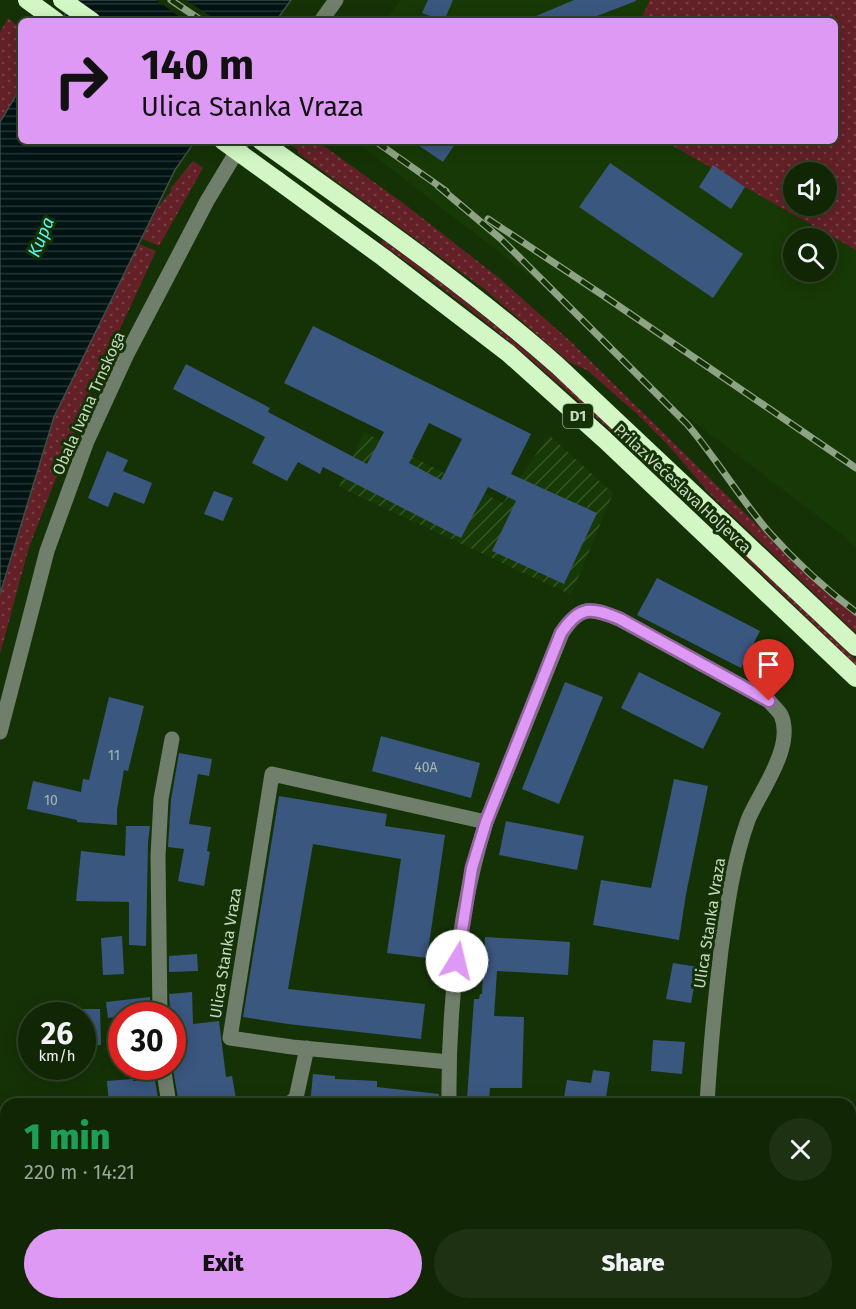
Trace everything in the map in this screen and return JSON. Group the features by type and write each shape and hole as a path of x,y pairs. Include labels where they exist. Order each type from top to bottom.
{"highway":[{"path":"27,0 52,18"},
{"path":"62,0 88,18"},
{"name":"Prilaz Većeslava Holjevca","path":"227,144 384,258 508,353 613,448 856,678"},
{"name":"Prilaz Većeslava Holjevca","path":"265,144 522,334 856,647"}],"street":[{"path":"323,18 336,0"},
{"name":"Obala Ivana Trnskoga","path":"0,732 47,551 87,441 126,356 207,201 241,144"},
{"name":"Ulica Stanka Vraza","path":"486,822 272,774 230,1038 448,1062 453,984 472,868 486,822 561,633 568,622 578,614 587,610 598,610 620,619 769,701 780,713 785,726 785,740 749,819 729,891 714,1004 707,1098"},
{"path":"160,1002 158,856 161,799 172,739"},
{"path":"296,1098 307,1048"},
{"path":"448,1062 449,1098"},
{"path":"165,1080 168,1098"}],"shaded area":[{"path":"401,0 650,0 641,18 386,18"},
{"path":"650,0 856,0 856,250 837,239 837,228 817,228 796,216 837,216 837,162 783,162 783,209 669,144 838,144 838,18 641,18"},
{"path":"8,18 18,26 18,94 0,122 0,32"},
{"path":"290,144 321,144 403,203 499,278 570,341 811,578 856,616 856,633 710,494 668,445 637,414 587,370 569,362 484,289 298,153 298,150"},
{"path":"359,144 669,144 783,209 783,216 796,216 817,228 783,228 783,282 837,282 837,239 856,250 856,547 670,404 566,304"},
{"path":"193,161 203,168 159,246 142,239 155,211"},
{"path":"383,240 508,336 627,441 856,660 856,665 569,392 447,292 383,245 381,242"},
{"path":"139,244 156,251 84,407 29,547 0,654 0,594 54,417"},
{"path":"364,432 503,503 549,435 613,493 571,595 339,487"}],"water":[{"path":"74,0 291,0 278,18 63,18"},
{"name":"Kupa","path":"18,92 18,144 193,144 175,170 54,417 0,594 0,122"}],"pier":[{"path":"156,0 186,0 213,18 182,18"}],"building":[{"path":"428,0 453,0 445,18 436,18 422,13"},
{"path":"574,0 636,0 592,18 531,18"},
{"path":"416,144 455,144 443,162"},
{"path":"610,163 743,254 713,298 579,207"},
{"path":"713,165 745,187 731,209 699,187"},
{"path":"313,326 531,434 511,474 597,513 564,584 492,551 516,501 488,487 461,538 323,467 320,474 298,462 287,481 252,463 265,437 173,389 186,364 270,408 268,412 367,464 384,432 284,383","holes":["429,423 462,439 441,480 409,463"]},
{"path":"107,451 128,460 123,471 152,483 144,504 114,492 108,507 88,498"},
{"path":"214,491 233,498 223,521 204,514"},
{"path":"657,578 760,631 741,668 637,615"},
{"path":"639,672 721,713 703,749 621,708"},
{"path":"565,682 603,697 559,804 522,789"},
{"path":"109,697 144,706 128,771 124,770 117,810 117,825 77,822 77,820 27,809 33,781 81,792 83,779 89,780"},
{"path":"381,736 480,763 471,798 372,771"},
{"path":"179,753 212,759 209,776 198,774 189,824 211,827 207,851 210,852 204,886 178,881 184,849 168,847 171,800"},
{"path":"674,779 708,786 679,940 593,925 601,880 651,888"},
{"path":"279,796 387,814 385,826 445,835 427,958 387,953 401,859 313,844 288,989 425,1004 421,1039 243,1017"},
{"path":"506,821 584,836 577,870 499,855"},
{"path":"126,826 150,826 146,946 129,945 129,902 76,901 81,851 125,856"},
{"path":"122,936 124,974 103,975 101,938"},
{"path":"485,937 570,942 568,975 497,971 494,1016 524,1017 522,1088 490,1088 489,1098 467,1098 474,999 479,999 482,994"},
{"path":"197,954 198,971 169,972 169,956"},
{"path":"673,963 698,967 691,1003 666,999"},
{"path":"192,992 193,1024 219,1021 226,1077 232,1076 236,1098 178,1098 175,1080 186,1080 186,1002 169,1002 169,994"},
{"path":"150,997 150,1002 108,1002 108,1018 106,1002"},
{"path":"96,1009 100,1009 101,1045 96,1045"},
{"path":"653,1040 685,1042 682,1074 651,1071"},
{"path":"593,1070 610,1072 606,1098 564,1098 567,1080 591,1083"},
{"path":"313,1074 335,1076 335,1079 377,1081 377,1087 439,1094 439,1098 311,1098"},
{"path":"155,1080 158,1098 108,1098 107,1081"}],"railway":[{"path":"171,0 198,18"},
{"path":"379,144 446,191"},
{"path":"438,186 501,239 687,424 768,531 810,574 856,612"},
{"path":"488,219 856,468"}],"route":[{"path":"457,961 472,868 486,822 561,633 568,622 587,610 598,610 620,619 769,701"}]}
